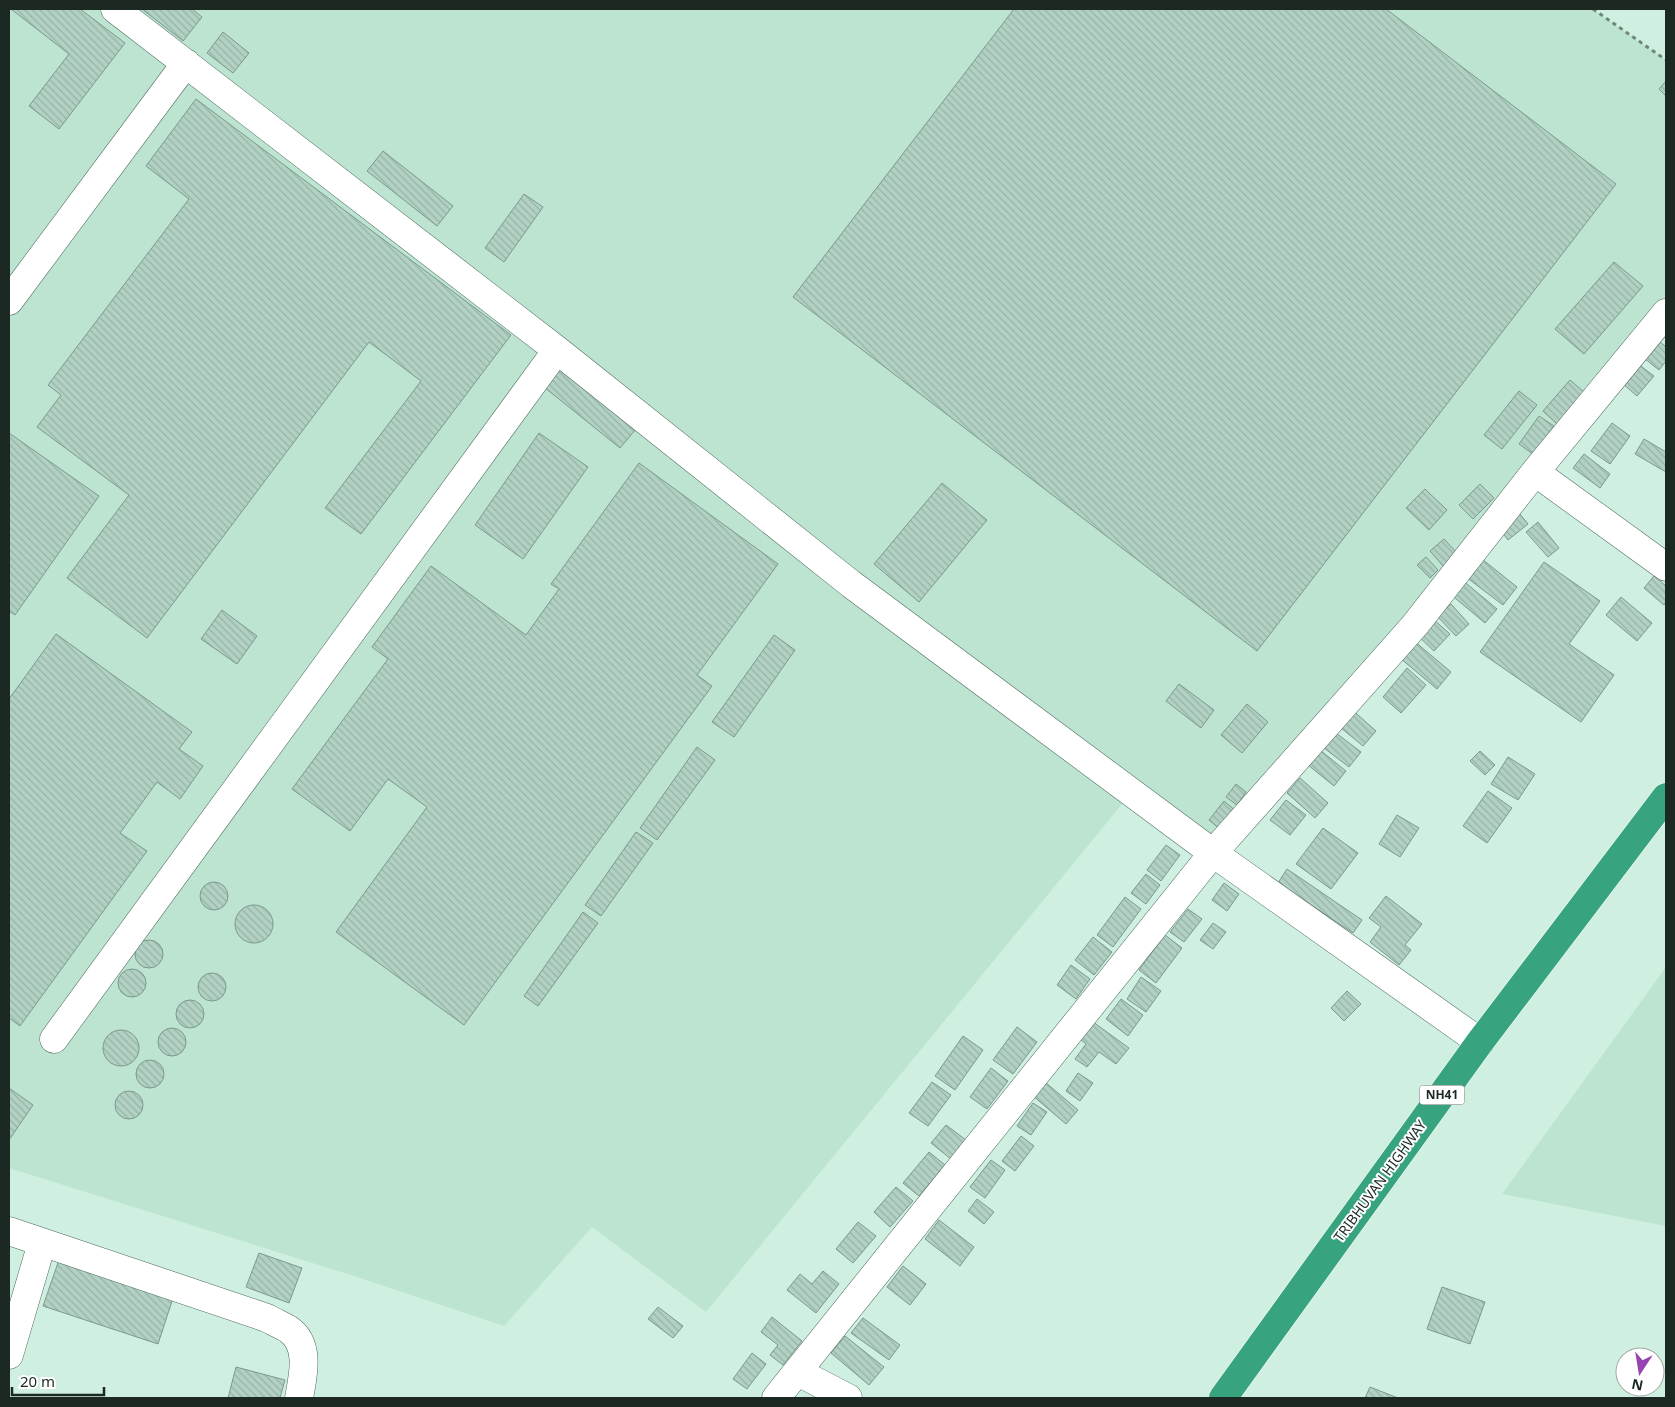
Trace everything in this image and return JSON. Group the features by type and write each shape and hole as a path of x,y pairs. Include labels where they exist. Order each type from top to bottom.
{"highway":[{"name":"TRIBHUVAN HIGHWAY","path":"1223,1398 1480,1042 1666,797"}],"street":[{"path":"115,9 558,350 851,584 1213,854 1480,1042"},
{"path":"9,301 186,63"},
{"path":"776,1398 1213,854 1415,624 1535,472 1666,313"},
{"path":"54,1039 558,350"},
{"path":"1535,472 1666,567"},
{"path":"9,1231 267,1318 290,1330 302,1347 304,1373 299,1398"},
{"path":"9,1355 42,1243"},
{"path":"798,1372 848,1398"}],"path":[{"path":"1593,9 1666,60"}],"shaded area":[{"path":"9,9 1593,9 1666,60 1666,313 1213,853 1131,793 706,1312 592,1227 504,1326 354,1276 9,1168"},
{"path":"1666,967 1666,1226 1502,1194"}],"building":[{"path":"11,9 80,9 125,43 59,129 29,106 69,54"},
{"path":"142,9 192,9 202,17 183,41"},
{"path":"1014,9 1386,9 1616,184 1257,651 793,297"},
{"path":"223,32 249,53 233,73 207,53"},
{"path":"1666,81 1666,96 1659,89"},
{"path":"196,99 511,335 361,534 325,508 421,381 369,342 147,638 67,578 129,495 37,427 61,395 48,385 189,199 146,166"},
{"path":"383,151 453,206 437,226 367,171"},
{"path":"524,194 543,207 504,262 485,248"},
{"path":"1614,262 1643,286 1584,354 1555,329"},
{"path":"1659,341 1666,347 1666,361 1659,370 1644,358"},
{"path":"1638,364 1654,376 1637,396 1622,383"},
{"path":"559,368 636,429 620,448 544,387"},
{"path":"1570,380 1584,392 1557,424 1543,411"},
{"path":"1519,391 1537,405 1502,449 1484,435"},
{"path":"1539,416 1554,426 1533,454 1519,444"},
{"path":"1612,423 1630,436 1610,464 1591,451"},
{"path":"9,433 99,496 15,615 9,611"},
{"path":"539,433 588,467 523,559 475,525"},
{"path":"1644,439 1666,452 1666,472 1635,454"},
{"path":"1584,454 1610,474 1600,488 1573,468"},
{"path":"639,463 778,564 697,675 712,686 464,1025 336,932 427,807 388,779 350,831 292,789 388,659 372,647 431,566 526,635 559,589 551,584"},
{"path":"942,483 987,520 919,602 874,564"},
{"path":"1480,484 1494,498 1473,519 1459,505"},
{"path":"1425,489 1447,510 1429,530 1406,508"},
{"path":"1519,513 1528,524 1508,540 1499,528"},
{"path":"1538,522 1559,548 1548,557 1526,532"},
{"path":"1444,539 1458,554 1444,567 1430,551"},
{"path":"1477,555 1517,587 1503,605 1462,574"},
{"path":"1426,557 1438,570 1430,578 1417,565"},
{"path":"1544,562 1600,601 1569,644 1614,675 1581,722 1480,652"},
{"path":"1654,576 1666,586 1666,602 1664,605 1644,588"},
{"path":"1461,579 1497,609 1485,623 1449,593"},
{"path":"1621,597 1652,623 1637,641 1606,615"},
{"path":"1451,604 1469,624 1456,636 1437,616"},
{"path":"222,610 257,636 237,664 201,639"},
{"path":"1432,618 1450,634 1434,651 1417,635"},
{"path":"56,634 192,732 179,749 203,766 180,799 157,782 120,833 147,851 20,1026 9,1018 9,699"},
{"path":"774,635 795,650 734,737 712,722"},
{"path":"1414,641 1451,672 1437,689 1400,658"},
{"path":"1407,668 1426,685 1401,713 1383,697"},
{"path":"1179,684 1214,710 1201,728 1166,701"},
{"path":"1247,704 1268,722 1242,753 1221,735"},
{"path":"1349,707 1376,731 1363,746 1335,723"},
{"path":"1332,730 1361,752 1349,767 1320,745"},
{"path":"697,747 715,760 657,840 640,828"},
{"path":"1320,750 1346,771 1334,786 1308,765"},
{"path":"1480,751 1495,765 1485,775 1470,761"},
{"path":"1508,757 1535,774 1518,800 1491,784"},
{"path":"1300,778 1328,803 1315,818 1287,793"},
{"path":"1236,784 1246,792 1237,805 1226,797"},
{"path":"1488,791 1512,808 1487,843 1463,826"},
{"path":"1286,800 1306,815 1290,835 1270,820"},
{"path":"1224,801 1236,811 1221,830 1209,820"},
{"path":"1397,815 1419,828 1400,857 1379,844"},
{"path":"1323,828 1358,853 1331,889 1296,864"},
{"path":"636,832 653,843 601,916 585,905"},
{"path":"1166,845 1180,855 1161,881 1147,870"},
{"path":"1287,869 1362,920 1353,933 1278,883"},
{"path":"1146,874 1160,885 1146,904 1131,893"},
{"path":"214,882 224,886 228,896 224,906 214,910 204,906 200,896 204,886"},
{"path":"1224,883 1239,894 1227,911 1212,900"},
{"path":"1386,896 1422,924 1405,945 1411,950 1399,965 1370,942 1381,927 1369,918"},
{"path":"1125,897 1141,909 1113,947 1097,935"},
{"path":"254,905 268,910 273,924 268,938 254,943 240,938 235,924 240,910"},
{"path":"1188,909 1202,919 1184,942 1170,932"},
{"path":"583,912 598,923 538,1006 524,996"},
{"path":"1213,923 1226,932 1213,949 1200,940"},
{"path":"1165,935 1182,948 1156,983 1139,970"},
{"path":"1093,937 1112,952 1094,975 1075,960"},
{"path":"149,940 159,944 163,954 159,964 149,968 139,964 135,954 139,944"},
{"path":"1071,965 1090,979 1076,999 1057,985"},
{"path":"132,969 142,973 146,983 142,993 132,997 122,993 118,983 122,973"},
{"path":"212,973 222,977 226,987 222,997 212,1001 202,997 198,987 202,977"},
{"path":"1141,977 1161,991 1146,1012 1127,999"},
{"path":"1347,991 1361,1004 1344,1021 1331,1008"},
{"path":"1121,999 1143,1015 1128,1036 1106,1019"},
{"path":"190,1000 200,1004 204,1014 200,1024 190,1028 180,1024 176,1014 180,1004"},
{"path":"1093,1022 1129,1048 1116,1064 1099,1052 1087,1067 1075,1059 1086,1044 1080,1039"},
{"path":"1017,1027 1037,1042 1013,1074 993,1060"},
{"path":"172,1028 182,1032 186,1042 182,1052 172,1056 162,1052 158,1042 162,1032"},
{"path":"121,1030 128,1031 134,1035 138,1041 138,1055 134,1061 128,1065 121,1066 114,1065 108,1061 104,1055 103,1048 104,1041 108,1035 114,1031"},
{"path":"963,1036 983,1050 955,1090 935,1076"},
{"path":"150,1060 160,1064 164,1074 160,1084 150,1088 140,1084 136,1074 140,1064"},
{"path":"991,1068 1008,1081 987,1109 970,1097"},
{"path":"1078,1073 1093,1083 1080,1101 1066,1091"},
{"path":"932,1082 951,1095 928,1126 909,1113"},
{"path":"1045,1082 1078,1110 1066,1124 1033,1096"},
{"path":"9,1088 33,1105 9,1140"},
{"path":"129,1091 139,1095 143,1105 139,1115 129,1119 119,1115 115,1105 119,1095"},
{"path":"1033,1103 1047,1112 1031,1135 1017,1126"},
{"path":"946,1125 966,1140 951,1159 931,1143"},
{"path":"1021,1136 1034,1146 1015,1171 1002,1161"},
{"path":"929,1152 945,1165 919,1196 903,1183"},
{"path":"991,1160 1005,1170 985,1198 970,1187"},
{"path":"896,1187 913,1201 890,1227 874,1212"},
{"path":"977,1199 994,1212 984,1224 968,1211"},
{"path":"939,1220 974,1247 960,1266 925,1239"},
{"path":"858,1222 876,1236 853,1263 836,1249"},
{"path":"259,1253 302,1268 289,1303 246,1287"},
{"path":"60,1257 174,1295 158,1344 43,1306"},
{"path":"903,1266 926,1284 910,1305 887,1287"},
{"path":"823,1271 839,1284 816,1313 787,1290 800,1274 812,1284"},
{"path":"1442,1287 1485,1302 1470,1344 1427,1329"},
{"path":"658,1307 683,1326 673,1338 648,1319"},
{"path":"772,1317 802,1341 783,1365 770,1355 778,1345 761,1332"},
{"path":"863,1318 900,1345 889,1360 851,1333"},
{"path":"845,1336 884,1367 869,1385 831,1353"},
{"path":"752,1353 766,1364 747,1389 733,1379"},
{"path":"236,1367 285,1380 280,1398 228,1398"},
{"path":"1370,1387 1398,1398 1365,1398"}]}
